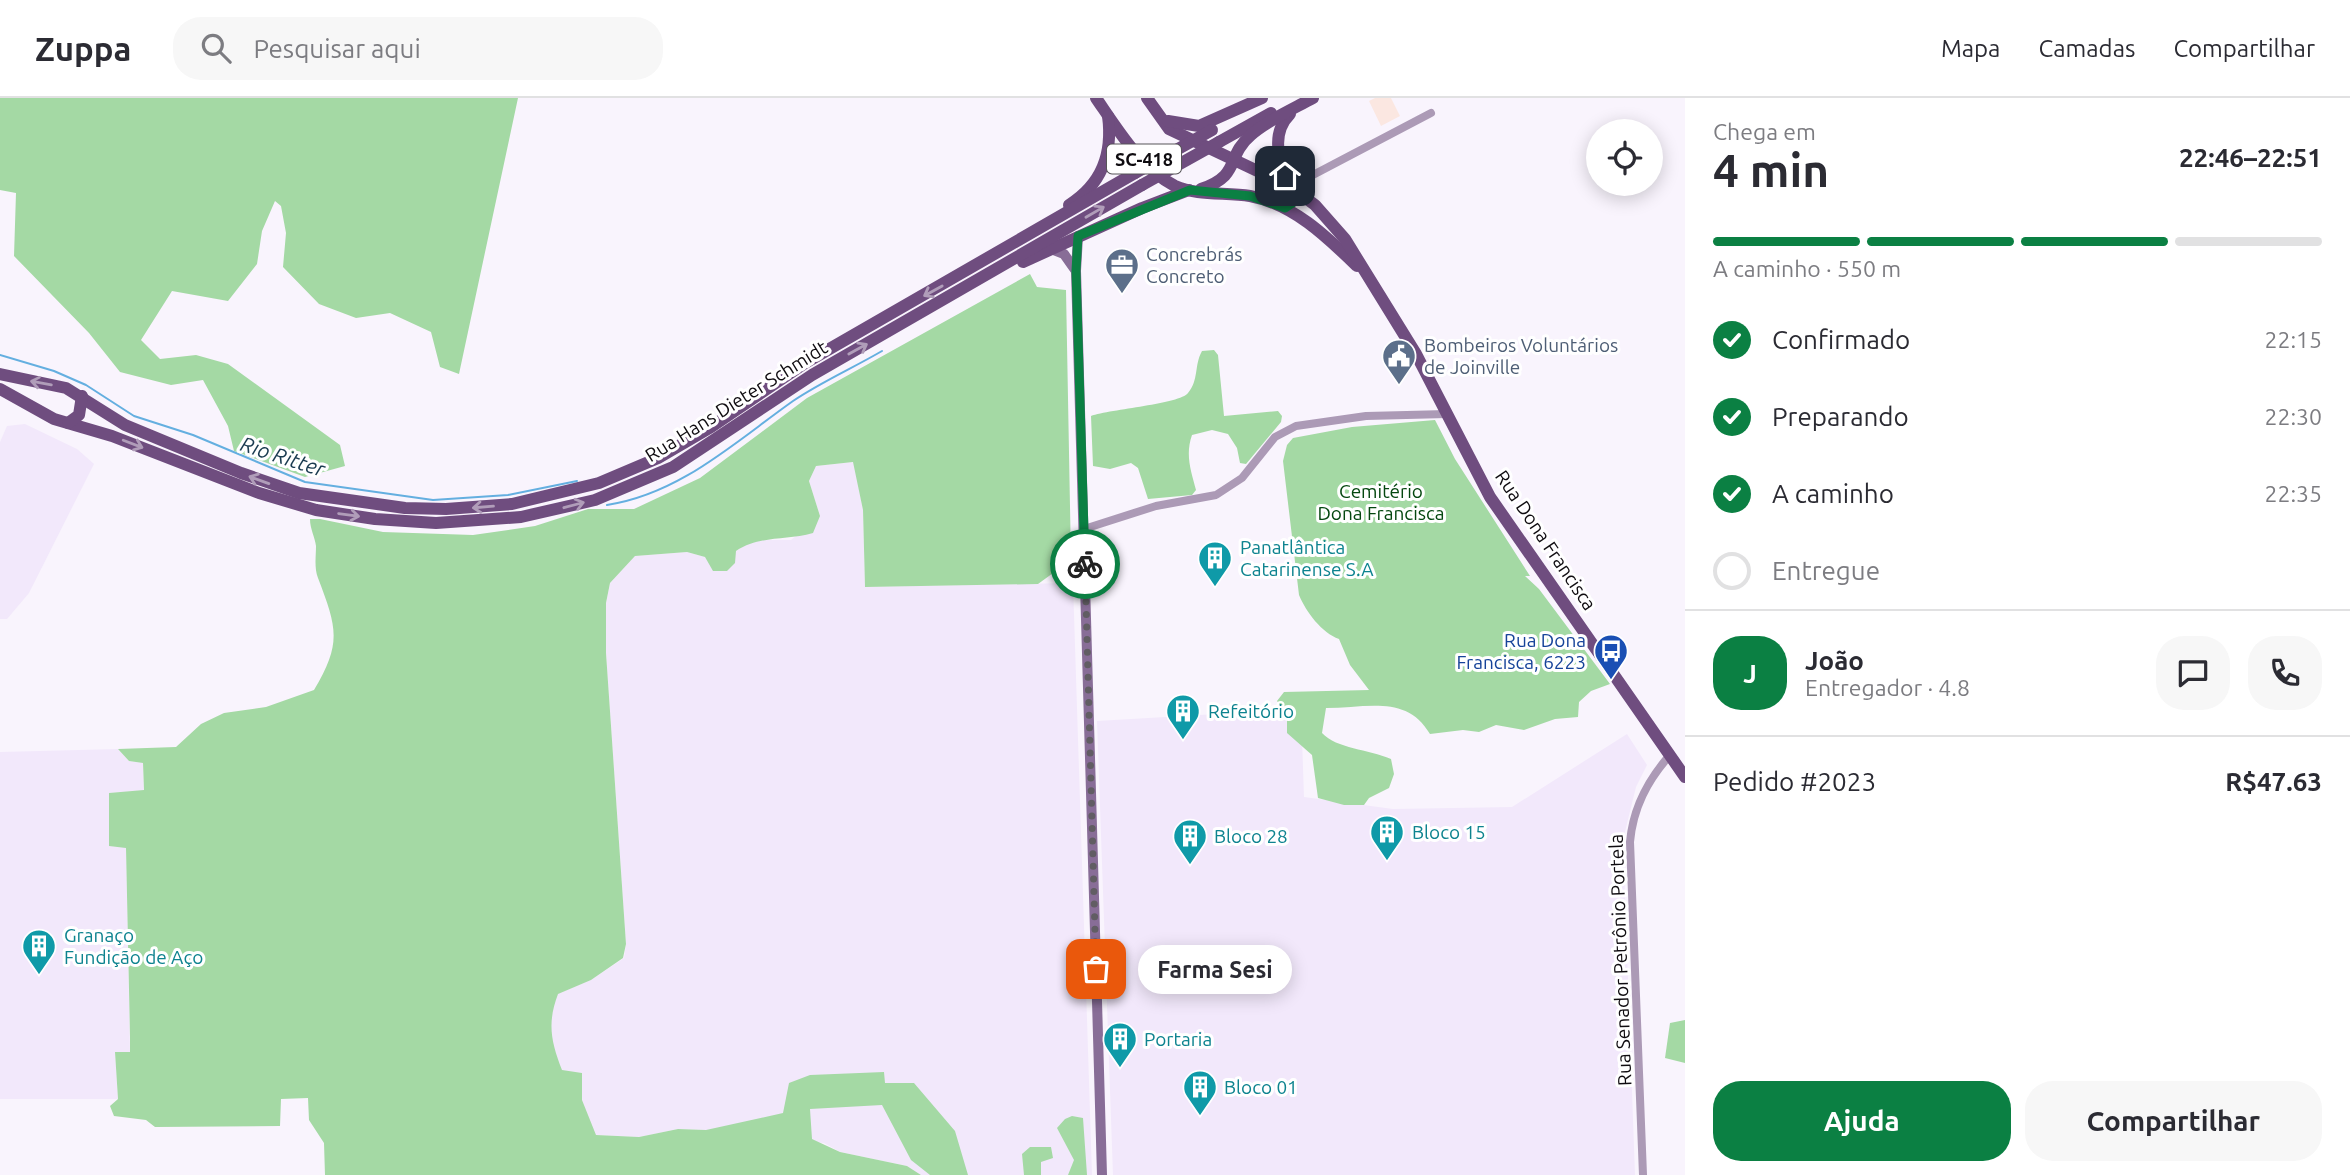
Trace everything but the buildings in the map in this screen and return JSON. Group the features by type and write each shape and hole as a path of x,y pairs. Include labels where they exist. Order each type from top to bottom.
{"main road":[{"name":"Rua Dona Francisca","path":"1096,98 1151,168 1165,180 1193,190 1250,196 1285,208 1318,230 1369,279"},
{"name":"Rua Dona Francisca","path":"1147,98 1169,129 1295,190 1334,226 1397,321 1490,497 1685,776"},
{"path":"1158,116 1172,124 1199,126 1262,98"},
{"path":"1138,179 1215,136 1273,98"},
{"path":"1215,136 1313,98"},
{"path":"966,289 1078,236 1227,176 1234,160 1252,134 1298,102"},
{"path":"1285,208 1294,202 1295,190 1283,170 1278,141 1280,127 1298,102"},
{"path":"960,276 1079,199 1089,189 1107,159 1108,116"},
{"name":"Rua Hans Dieter Schmidt","path":"0,374 56,386 82,396 125,425 241,473 299,492 405,508 446,509 512,504 599,483 658,458 711,427 805,362 1138,179"},
{"name":"Rua Hans Dieter Schmidt","path":"0,389 39,412 122,439 275,498 316,510 375,519 436,523 521,517 595,500 656,475 719,439 812,375 966,289 1138,179"},
{"path":"1078,236 1076,271 1102,1175"},
{"path":"1051,249 1064,254 1076,271"},
{"path":"68,423 79,415 82,396"}],"street":[{"path":"1295,190 1311,176 1431,113"},
{"path":"1084,530 1156,506 1216,495 1242,478 1275,437 1296,426 1366,416 1447,414"},
{"name":"Rua Senador Petrônio Portela","path":"1643,1175 1630,842 1640,799 1650,779 1670,755"}],"shaded area":[{"path":"1375,98 1391,98 1400,116 1381,126 1369,101"},
{"path":"25,424 77,449 94,464 29,593 7,619 0,619 0,442 7,426"},
{"path":"854,462 863,510 865,587 1073,583 1092,1175 921,1175 907,1166 840,1152 824,1143 707,1130 678,1129 639,1137 595,1135 582,1100 582,1073 562,1071 552,1045 549,1018 557,994 591,980 624,958 626,944 606,653 606,603 610,583 635,556 687,552 705,557 736,551 753,540 791,540 820,516 809,481 816,466"},
{"path":"1301,709 1304,797 1393,809 1512,807 1627,734 1647,765 1636,787 1623,840 1635,1175 1113,1175 1097,721"},
{"path":"118,749 129,761 143,763 144,791 109,793 109,846 126,847 130,1052 115,1052 118,1099 0,1099 0,752"}],"green space":[{"path":"0,98 518,98 459,374 440,367 431,332 390,313 356,318 319,304 283,267 286,233 281,206 275,201 262,231 257,264 228,301 172,291 141,340 160,359 196,355 228,364 340,445 345,466 305,477 234,451 228,426 203,380 171,385 120,372 89,333 14,256 16,193 0,190"},
{"path":"1030,274 1037,287 1066,290 1071,560 1038,584 865,587 863,510 853,462 816,466 809,481 820,516 813,533 764,540 745,546 736,551 735,563 727,571 713,571 705,557 687,552 635,556 610,583 606,603 606,653 626,944 623,958 591,980 558,994 552,1014 553,1041 562,1070 582,1073 582,1100 596,1135 639,1137 678,1129 706,1130 783,1113 789,1083 810,1075 884,1072 885,1083 914,1083 955,1131 968,1175 930,1175 911,1160 882,1105 810,1109 812,1139 840,1152 907,1166 921,1175 325,1175 324,1143 309,1120 308,1098 281,1099 280,1126 155,1127 146,1120 114,1116 110,1106 118,1099 115,1052 130,1052 130,1037 126,848 109,846 109,793 144,790 143,763 129,761 118,749 176,747 201,724 224,713 266,707 314,690 329,660 334,635 317,574 316,546 310,519 383,532 473,535 535,526 588,509 634,509 700,478 807,398"},
{"path":"1214,350 1218,355 1224,416 1278,411 1282,416 1281,422 1246,464 1240,463 1237,448 1228,434 1212,430 1192,435 1189,456 1196,490 1192,495 1148,499 1138,468 1131,463 1110,469 1093,466 1091,416 1182,397 1194,383 1202,351"},
{"name":"Cemitério Dona Francisca","path":"1435,420 1455,459 1530,576 1525,576 1539,589 1610,684 1591,691 1579,702 1578,717 1555,719 1524,730 1496,725 1479,732 1463,730 1430,734 1421,721 1398,708 1326,708 1322,733 1344,746 1391,759 1394,774 1389,788 1369,798 1364,805 1344,805 1318,798 1312,755 1287,733 1287,714 1277,701 1284,692 1369,690 1350,665 1339,639 1315,621 1299,595 1283,461 1287,445 1293,438 1352,427"},
{"path":"1685,1020 1685,1063 1665,1058 1670,1023"},
{"path":"1072,1116 1083,1118 1087,1175 1068,1175 1074,1160 1057,1128"},
{"path":"1030,1147 1051,1147 1053,1158 1041,1162 1041,1175 1024,1175 1022,1154"}],"waterway":[{"name":"Rio Ritter","path":"607,505 634,499 683,478 793,401 882,351"},
{"name":"Rio Ritter","path":"0,355 54,371 86,385 134,416 193,435 305,482 433,500 508,495 577,481"}],"way so far":[{"path":"1085,564 1096,969"}],"place":[{"name":"Concrebrás Concreto","path":"1122,295"},
{"name":"Bombeiros Voluntários de Joinville","path":"1399,386"},
{"name":"Panatlântica Catarinense S.A","path":"1215,588"},
{"name":"Rua Dona Francisca, 6223","path":"1611,681"},
{"name":"Refeitório","path":"1183,741"},
{"name":"Bloco 15","path":"1387,862"},
{"name":"Bloco 28","path":"1190,866"},
{"name":"Farma Sesi","path":"1096,969"},
{"name":"Granaço Fundição de Aço","path":"39,976"},
{"name":"Portaria","path":"1120,1069"},
{"name":"Bloco 01","path":"1200,1117"}],"route":[{"path":"1085,564 1076,271 1078,236 1190,190 1250,196 1285,208 1294,202 1298,193 1285,176"}]}
